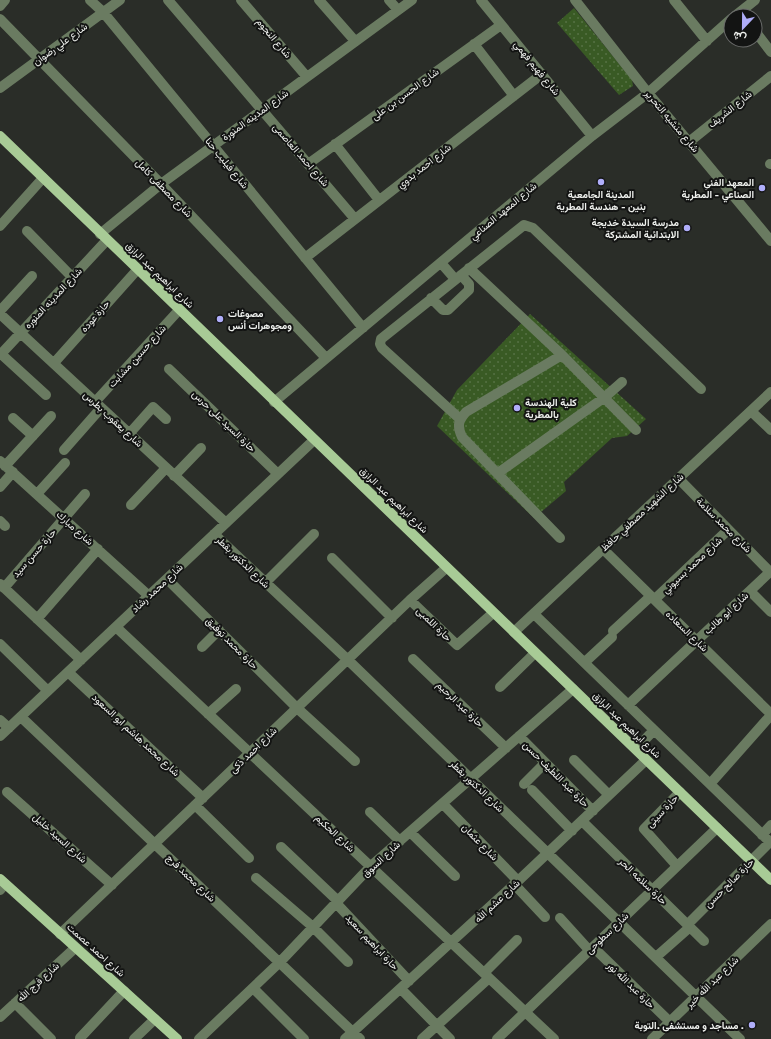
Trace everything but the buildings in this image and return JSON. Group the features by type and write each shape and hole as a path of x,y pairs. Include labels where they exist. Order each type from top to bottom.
{"main road":[{"name":"شارع ابراهيم عبد الرازق","path":"0,136 136,270 771,880"},
{"name":"شارع احمد عصمت","path":"2,884 177,1039"}],"street":[{"path":"0,6 5,0"},
{"name":"شارع فيليب حنا","path":"90,0 103,12 363,328"},
{"name":"شارع علي رضوان","path":"0,88 120,0"},
{"name":"شارع احمد العاصمى","path":"168,0 356,219"},
{"name":"شارع النجوم","path":"241,0 307,77"},
{"path":"319,0 355,41"},
{"path":"389,0 398,10"},
{"name":"شارع المدينه المنورة","path":"103,237 161,184 412,0"},
{"name":"شارع فهيم فهمي","path":"481,0 592,136"},
{"name":"شارع منشيه التحرير","path":"575,0 648,93 771,241"},
{"path":"674,0 707,41"},
{"path":"746,8 755,0"},
{"name":"شارع مصطفى كامل","path":"0,19 161,184 326,358"},
{"name":"شارع الحسن بن على","path":"308,164 501,24"},
{"name":"شارع المعهد الصناعي","path":"274,402 592,136 648,93 723,27"},
{"path":"763,42 771,52"},
{"path":"474,44 514,96"},
{"name":"شارع احمد بدوي","path":"305,258 542,74"},
{"name":"شارع الشريف","path":"689,142 771,76"},
{"path":"336,144 379,200"},
{"path":"0,226 43,178"},
{"path":"460,419 382,348 380,344 384,336 519,227 529,225 701,389"},
{"path":"26,231 72,277"},
{"name":"شارع المدينه المنوره","path":"1,354 72,277 103,237"},
{"path":"431,298 443,310 448,310 469,290 469,284 440,263"},
{"path":"469,268 562,355 636,430"},
{"name":"حارة عوده","path":"54,363 136,270"},
{"path":"0,312 32,276"},
{"name":"شارع حسين مشابت","path":"64,450 98,405 179,310"},
{"name":"شارع يعقوب بطرس","path":"0,312 226,523"},
{"path":"1,354 46,395"},
{"path":"560,538 462,437 458,428 460,419 466,412 562,355"},
{"name":"حارة السيد على حرس","path":"169,369 278,474"},
{"path":"498,474 605,397 622,382"},
{"name":"شارع الشهيد مصطفي حافظ","path":"514,632 771,392"},
{"path":"129,434 153,407 166,419"},
{"path":"751,411 771,430"},
{"path":"0,487 6,466 51,416"},
{"path":"13,418 33,436"},
{"name":"شارع محمد رشاد","path":"0,736 314,440"},
{"path":"174,476 201,448"},
{"path":"37,494 65,463"},
{"name":"شارع مبارك","path":"6,466 149,596"},
{"path":"131,505 166,468"},
{"name":"شارع محمد سلامة","path":"678,479 771,571"},
{"name":"حارة حسن سيد","path":"2,586 85,494"},
{"name":"شارع محمد بسيوني","path":"584,662 612,634 728,530"},
{"name":"شارع الدكتور بقطر","path":"214,534 348,660 740,1039"},
{"path":"265,583 314,534"},
{"path":"37,619 98,549"},
{"name":"شارع السعاده","path":"603,549 771,714"},
{"path":"332,558 392,618"},
{"name":"شارع احمد ذكى","path":"60,934 410,600 446,568"},
{"name":"شارع ابو طالب","path":"628,705 771,571"},
{"name":"حارة محمد توفيق","path":"167,579 298,708 355,760"},
{"path":"2,586 81,660"},
{"path":"750,591 771,612"},
{"name":"حارة اللمبى","path":"410,600 457,645 493,613"},
{"name":"شارع ابراهيم عبد الرازق","path":"534,614 771,843"},
{"name":"شارع الحكيم","path":"116,627 554,1039"},
{"path":"202,647 219,630"},
{"path":"0,644 48,691"},
{"path":"500,687 535,653"},
{"name":"حارة عبد الرحيم","path":"414,659 506,748"},
{"name":"شارع محمد هاشم ابو السعود","path":"68,672 203,798"},
{"path":"208,714 236,689"},
{"name":"شارع السوق","path":"199,1039 280,962 371,866 573,689"},
{"path":"710,784 771,714"},
{"name":"شارع محمد فرج","path":"21,717 280,962 353,1037"},
{"path":"0,720 9,728"},
{"path":"636,749 654,730"},
{"name":"حارة عبد اللطيف حسن","path":"520,736 593,811"},
{"path":"574,760 609,795"},
{"name":"شارع عشم الله","path":"353,1037 400,989 548,854 646,760"},
{"path":"545,763 528,787 572,831"},
{"name":"شارع السيد خليل","path":"8,792 112,885"},
{"name":"حارة سيتى","path":"677,866 644,829 680,792"},
{"name":"شارع عثمان","path":"443,804 516,883 545,917"},
{"path":"195,805 249,858"},
{"path":"370,812 400,841"},
{"name":"حارة سلامه الحر","path":"582,821 704,941"},
{"path":"762,834 771,824"},
{"name":"شارع سطوحى","path":"497,1039 717,828"},
{"path":"410,832 455,876"},
{"name":"حارة صالح حسن","path":"656,957 689,926 771,843"},
{"name":"حارة ابراهيم سعيد","path":"281,847 337,902 409,981"},
{"path":"256,878 313,928 348,962"},
{"name":"حارة عبد الله نور","path":"560,918 591,949 670,1022"},
{"name":"شارع عبد الله خير","path":"652,1039 698,997 771,924"},
{"path":"422,1039 437,1026 486,975 517,940"},
{"name":"شارع فرج الله","path":"0,1017 75,948"},
{"path":"253,988 304,1039"},
{"path":"400,989 450,1039"},
{"path":"80,1038 124,991"},
{"path":"15,1003 51,1039"},
{"path":"134,1039 155,1020"}],"green space":[{"path":"574,8 632,80 633,86 619,95 557,23"},
{"path":"530,314 646,419 627,436 612,438 564,482 566,491 534,518 437,426 457,390"}],"place":[{"name":"المدينة الجامعية بنين - هندسة المطرية","path":"601,182"},
{"name":"المعهد الفني الصناعي - المطرية","path":"762,188"},
{"name":"مدرسة السيدة خديجة الابتدائية المشتركة","path":"687,228"},
{"name":"مصوغات ومجوهرات أنس","path":"220,319"},
{"name":"كلية الهندسة بالمطرية","path":"517,408"},
{"name":"مساجد و مستشفى .التوبة .","path":"752,1025"}]}
